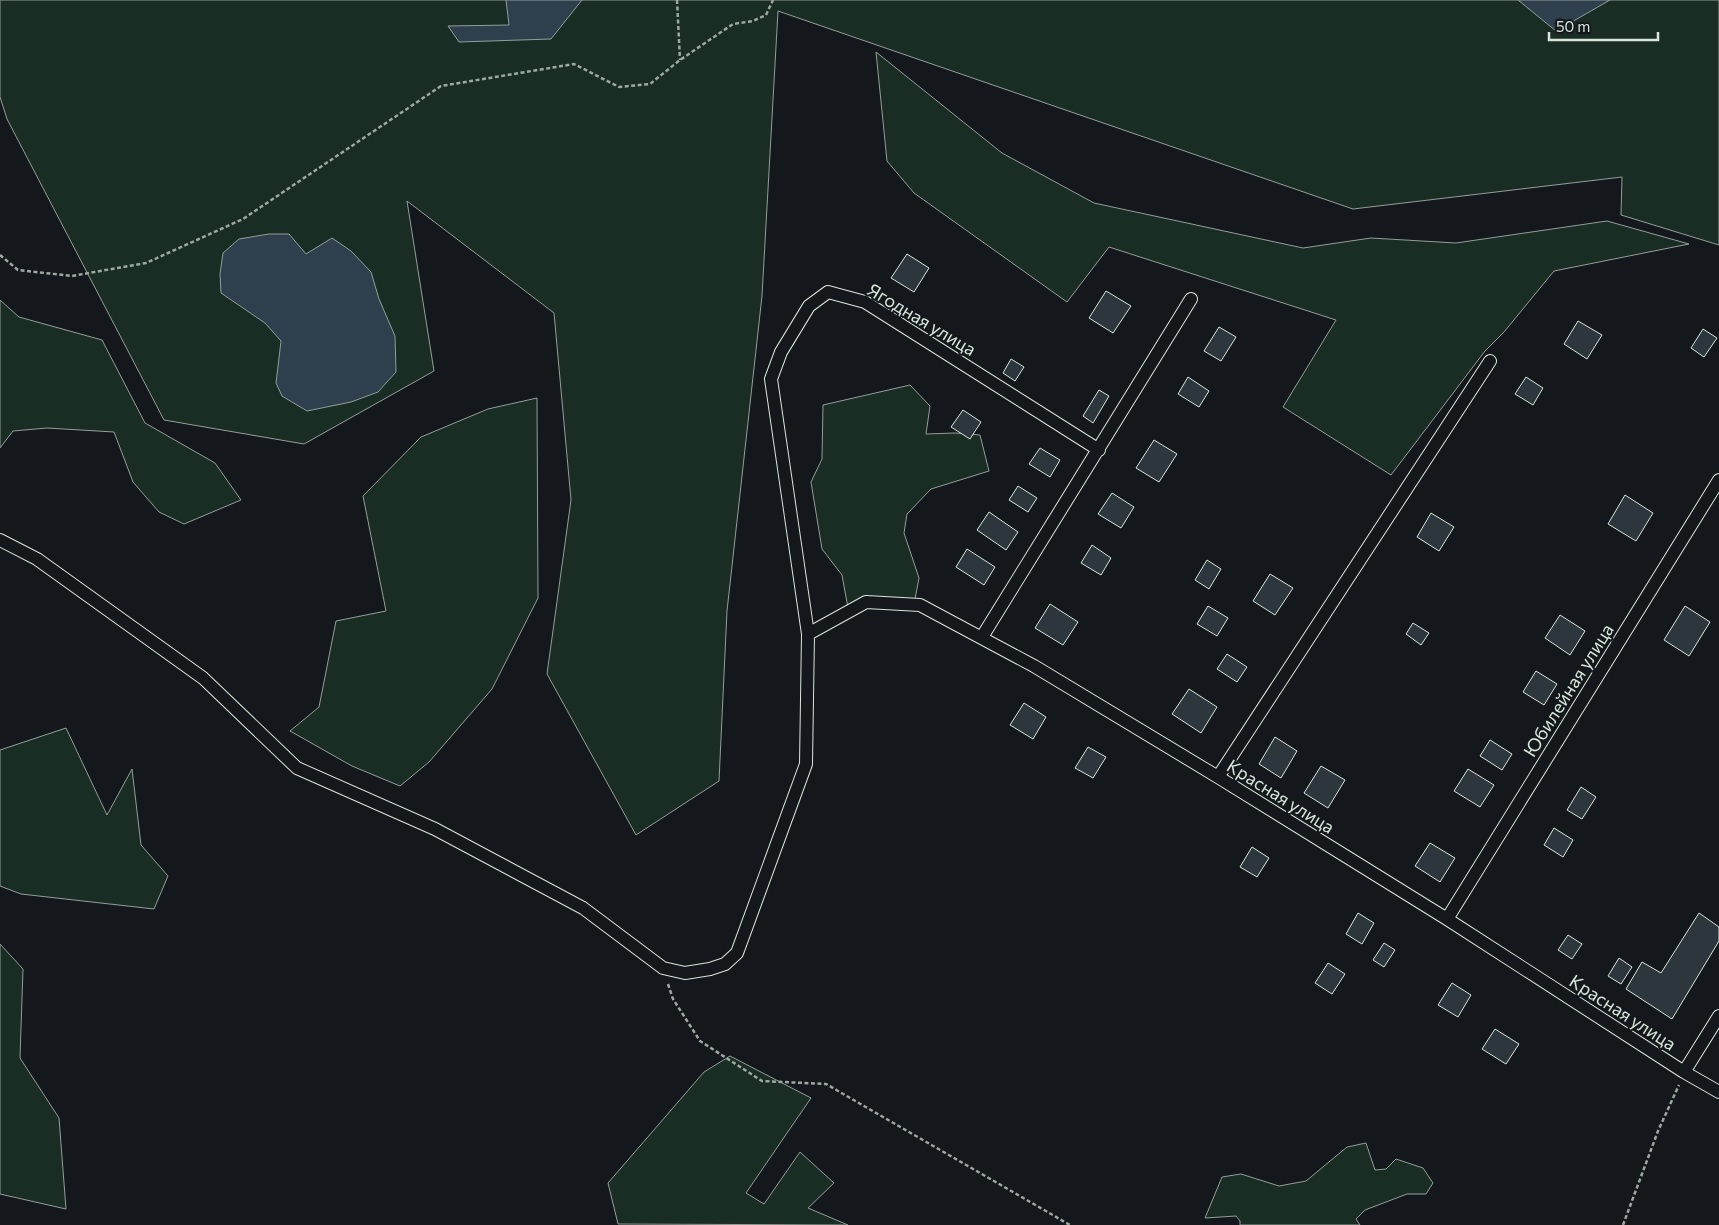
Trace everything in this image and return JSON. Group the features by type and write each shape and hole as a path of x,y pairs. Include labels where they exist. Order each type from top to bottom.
{"street":[{"name":"Ягодная улица","path":"808,634 771,379 781,352 809,306 828,292 865,302 1099,450"},
{"path":"982,638 1191,299"},
{"path":"1218,777 1490,361"},
{"name":"Юбилейная улица","path":"1447,919 1719,480"},
{"path":"0,540 37,559 203,678 297,768 435,829 582,908 663,968 685,973 710,969 725,964 737,953 806,764 808,634"},
{"name":"Красная улица","path":"808,634 866,602 920,605 1034,666 1218,777 1447,919 1684,1072 1719,1092"},
{"path":"1684,1072 1719,1016"}],"path":[{"path":"677,0 680,60"},
{"path":"0,255 18,270 72,276 146,262 243,219 441,86 574,64 620,87 650,84 680,60 733,24 753,21 766,15 772,0"},
{"path":"663,968 673,999 700,1041 754,1076 762,1081 826,1084 1070,1225"},
{"path":"1623,1225 1658,1130 1684,1072"}],"green space":[{"path":"0,0 1719,0 1719,245 1621,215 1622,177 1353,209 778,11 762,296 727,611 719,781 636,835 547,674 571,500 554,313 407,201 434,371 304,444 164,420 7,119 0,97"},
{"path":"876,52 1002,153 1094,203 1303,248 1371,238 1456,243 1607,221 1689,244 1554,271 1504,332 1485,351 1391,475 1283,407 1336,320 1109,247 1067,302 914,193 887,161"},
{"path":"0,300 19,317 102,340 145,423 215,463 241,500 184,524 159,512 133,482 114,432 47,428 13,431 0,448"},
{"path":"910,385 930,406 926,434 955,433 980,435 989,471 931,489 907,514 904,533 919,578 915,599 848,608 842,575 822,549 811,482 822,459 823,405"},
{"path":"537,398 538,598 492,689 429,762 400,786 352,766 290,731 319,707 336,621 386,611 363,496 421,437 488,409"},
{"path":"66,728 107,815 132,769 141,845 168,876 154,909 21,894 0,886 0,750"},
{"path":"0,944 23,969 20,1058 59,1118 66,1209 0,1194"},
{"path":"730,1056 811,1098 746,1193 764,1204 800,1152 834,1183 808,1208 848,1225 618,1224 608,1183 704,1072"},
{"path":"1366,1143 1375,1170 1386,1169 1396,1159 1423,1168 1433,1183 1426,1194 1407,1194 1365,1210 1356,1219 1360,1225 1240,1225 1240,1221 1236,1216 1205,1218 1222,1177 1241,1174 1279,1186 1306,1181 1347,1147"}],"water":[{"path":"506,0 582,0 551,39 459,42 448,26 509,25"},
{"path":"1518,0 1610,0 1556,31"},
{"path":"269,234 289,234 306,254 332,238 351,251 371,272 379,299 395,336 396,372 378,392 351,402 307,411 282,396 276,383 281,341 265,323 221,293 220,274 223,253 239,239"}],"building":[{"path":"907,254 929,268 914,292 891,278"},
{"path":"1106,291 1131,306 1113,333 1089,318"},
{"path":"1578,321 1602,335 1587,359 1564,344"},
{"path":"1219,327 1236,337 1221,361 1204,351"},
{"path":"1703,329 1717,338 1704,357 1691,348"},
{"path":"1011,359 1024,367 1015,381 1003,373"},
{"path":"1188,377 1209,391 1199,407 1178,394"},
{"path":"1526,377 1543,388 1533,405 1515,394"},
{"path":"1099,390 1109,396 1093,423 1083,416"},
{"path":"963,410 981,422 970,439 951,427"},
{"path":"1154,440 1177,454 1159,482 1136,468"},
{"path":"1040,448 1060,460 1050,477 1029,464"},
{"path":"1018,486 1037,498 1028,512 1009,500"},
{"path":"1112,493 1134,507 1121,528 1098,514"},
{"path":"1625,495 1653,513 1636,541 1608,524"},
{"path":"989,512 1018,532 1006,550 977,530"},
{"path":"1431,513 1454,527 1439,551 1417,537"},
{"path":"1092,545 1111,558 1101,575 1081,563"},
{"path":"967,549 995,567 984,585 956,567"},
{"path":"1207,560 1221,569 1209,589 1195,580"},
{"path":"1270,574 1293,588 1275,615 1253,601"},
{"path":"1050,604 1078,622 1063,645 1035,628"},
{"path":"1208,606 1228,618 1217,636 1197,624"},
{"path":"1685,606 1710,622 1689,656 1664,640"},
{"path":"1560,615 1585,631 1570,655 1545,638"},
{"path":"1413,623 1429,633 1421,645 1406,634"},
{"path":"1227,654 1247,667 1237,682 1217,669"},
{"path":"1536,671 1557,684 1544,705 1523,692"},
{"path":"1189,689 1217,707 1201,733 1172,714"},
{"path":"1024,703 1046,717 1033,739 1010,725"},
{"path":"1275,737 1297,751 1281,778 1259,764"},
{"path":"1490,740 1512,754 1502,770 1480,756"},
{"path":"1088,747 1106,757 1093,778 1075,768"},
{"path":"1321,766 1345,780 1328,808 1304,793"},
{"path":"1468,769 1494,785 1480,807 1454,791"},
{"path":"1581,787 1596,797 1582,819 1567,810"},
{"path":"1554,828 1573,840 1563,857 1544,845"},
{"path":"1430,843 1455,858 1440,882 1415,866"},
{"path":"1252,847 1269,858 1257,877 1240,867"},
{"path":"1358,913 1374,923 1362,944 1346,934"},
{"path":"1699,913 1719,927 1719,941 1672,1019 1626,989 1642,962 1661,973"},
{"path":"1568,935 1582,944 1572,959 1558,950"},
{"path":"1384,943 1395,950 1384,967 1373,960"},
{"path":"1619,958 1632,967 1621,984 1608,976"},
{"path":"1328,963 1345,974 1332,994 1315,983"},
{"path":"1452,983 1471,995 1458,1017 1438,1005"},
{"path":"1495,1029 1519,1044 1506,1064 1482,1049"}]}
